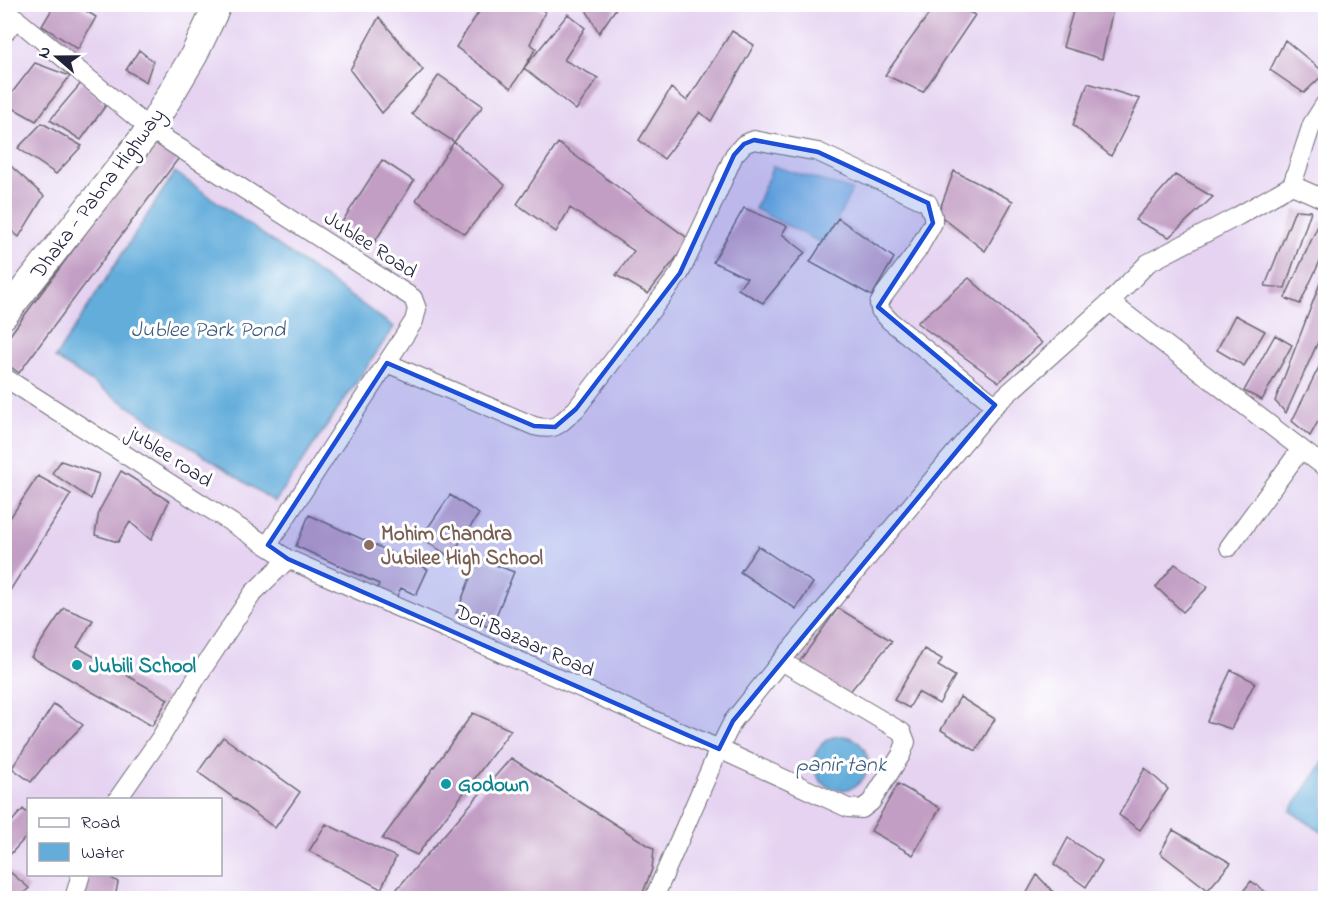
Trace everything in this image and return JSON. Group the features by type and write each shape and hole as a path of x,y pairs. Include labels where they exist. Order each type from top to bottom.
{"main road":[{"name":"Dhaka - Pabna Highway","path":"4,315 150,129 194,55 218,4"}],"street":[{"path":"4,34 10,13 150,129"},
{"path":"654,898 718,749 733,721 995,405 1110,302 1148,263 1292,185 1312,124 1326,102"},
{"name":"Jublee Road","path":"150,129 413,298 417,309 414,321 268,545"},
{"path":"387,363 534,426 546,429 555,427 576,409 680,273 734,155 744,144 754,140 818,152 928,203 933,223 917,251 884,295 879,304 880,310 890,321 995,405"},
{"path":"1292,185 1326,200"},
{"path":"1110,302 1326,468"},
{"name":"jublee road","path":"4,377 288,559 314,570"},
{"path":"1229,547 1301,449"},
{"path":"118,798 161,737 197,677 253,593 288,559"},
{"name":"Doi Bazaar Road","path":"314,570 848,808 862,809 871,802 901,755 906,742 902,732 781,661"},
{"path":"74,898 80,876"}],"highlighted area":[{"path":"754,140 818,152 928,203 933,223 878,307 995,405 733,721 719,749 288,559 268,545 387,363 534,426 555,427 576,409 680,273 734,155 744,144"}],"shaded area":[{"path":"5,5 1325,5 1325,898 5,898"}],"water":[{"path":"773,166 852,190 825,245 755,209"},
{"name":"Jublee Park Pond","path":"175,172 394,327 275,502 55,358"},
{"name":"panir tank","path":"836,736 846,736 856,740 864,748 868,763 864,778 856,786 846,790 836,790 826,786 818,778 814,768 814,758 818,748 826,740"},
{"path":"1325,760 1325,834 1290,811"}],"building":[{"path":"55,4 75,4 96,17 78,49 42,26"},
{"path":"377,4 398,4 396,11"},
{"path":"484,4 533,4 545,12 530,44 536,48 511,88 456,47"},
{"path":"583,4 619,4 599,33"},
{"path":"936,4 953,4 975,15 923,92 885,75"},
{"path":"1075,4 1099,4 1113,9 1102,59 1063,47"},
{"path":"568,14 585,28 564,60 598,78 576,110 524,68"},
{"path":"379,17 423,70 382,113 350,70"},
{"path":"732,31 754,45 711,121 700,112 664,159 639,140 671,88 687,101"},
{"path":"1285,40 1325,73 1304,93 1270,70"},
{"path":"139,50 153,61 146,82 126,70"},
{"path":"35,63 70,76 36,121 4,103"},
{"path":"439,75 483,106 454,142 412,114"},
{"path":"82,82 106,105 81,140 50,120"},
{"path":"1088,83 1140,99 1111,156 1073,125"},
{"path":"42,123 82,146 56,174 18,148"},
{"path":"157,137 181,155 19,373 4,362 4,343"},
{"path":"454,142 505,185 465,234 416,200"},
{"path":"558,143 690,240 648,294 616,275 634,251 570,208 556,232 517,204"},
{"path":"4,160 44,196 19,237 4,225"},
{"path":"382,160 414,181 374,243 342,222"},
{"path":"954,171 1013,201 985,251 938,214"},
{"path":"1175,175 1213,197 1169,237 1135,220"},
{"path":"744,208 787,226 782,234 805,252 763,303 738,289 747,278 713,262"},
{"path":"1295,210 1311,211 1285,288 1265,286"},
{"path":"838,218 894,258 872,296 810,262"},
{"path":"1326,219 1326,248 1300,304 1285,298 1320,221"},
{"path":"969,278 1042,343 999,382 917,323"},
{"path":"1322,278 1326,279 1326,324 1286,413 1275,401"},
{"path":"1235,315 1265,331 1244,366 1217,350"},
{"path":"1275,335 1292,345 1262,400 1244,391"},
{"path":"1323,359 1326,360 1326,407 1310,436 1292,421"},
{"path":"61,461 99,474 91,499 52,473"},
{"path":"121,471 169,501 151,540 130,522 118,542 95,535 99,511"},
{"path":"38,476 71,494 4,600 4,527"},
{"path":"450,495 479,514 450,557 421,538"},
{"path":"309,515 428,569 416,595 401,588 395,600 376,591 379,584 296,546"},
{"path":"758,546 813,583 796,609 740,572"},
{"path":"478,558 514,572 491,628 456,614"},
{"path":"1175,564 1208,587 1183,612 1156,587"},
{"name":"Jubili School","path":"64,608 93,620 77,647 168,699 152,726 31,657"},
{"path":"838,608 892,641 847,695 799,662"},
{"path":"924,649 942,659 938,666 955,676 939,704 918,692 909,708 894,700"},
{"path":"1231,670 1255,682 1231,729 1207,721"},
{"path":"960,697 995,719 976,751 941,730"},
{"path":"54,704 83,725 31,782 12,768"},
{"name":"Godown","path":"473,713 511,730 417,855 382,839"},
{"path":"223,737 300,792 275,828 198,772"},
{"path":"511,758 654,849 652,869 641,898 389,898"},
{"path":"1145,768 1168,789 1140,830 1119,815"},
{"path":"898,784 940,808 913,855 871,831"},
{"path":"23,809 27,813 27,836 4,861 4,830"},
{"path":"326,824 396,857 381,889 309,851"},
{"path":"1173,830 1231,863 1208,890 1160,853"},
{"path":"1068,838 1102,861 1086,887 1054,864"},
{"path":"4,867 29,888 19,898 4,898"},
{"path":"1037,875 1059,898 1024,898"},
{"path":"85,876 108,876 118,882 115,898 84,898"},
{"path":"1251,881 1273,898 1238,898"}],"place":[{"name":"Mohim Chandra Jubilee High School","path":"369,545"},
{"name":"Jubili School","path":"77,665"},
{"name":"Godown","path":"446,784"}]}
